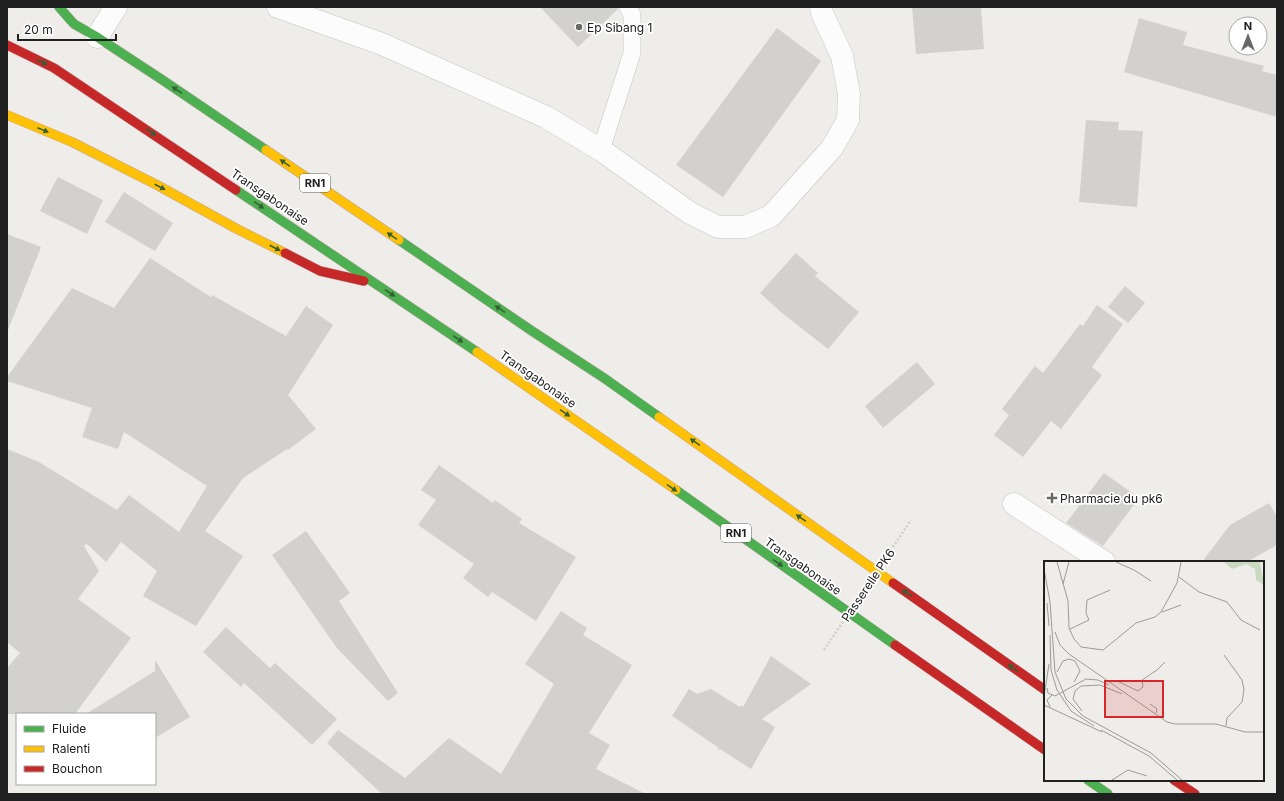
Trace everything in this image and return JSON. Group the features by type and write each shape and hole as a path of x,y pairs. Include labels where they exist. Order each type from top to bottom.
{"highway":[{"name":"RN1","path":"56,10 74,24 97,37 604,378 1044,689"},
{"name":"Transgabonaise","path":"7,45 54,68 376,284 597,435 1044,749"},
{"path":"7,115 72,142 320,271 376,284"},
{"path":"1089,781 1108,794"},
{"path":"1176,781 1195,794"}],"street":[{"path":"97,37 116,7"},
{"path":"278,7 382,44 546,117 601,150 690,213 718,227 745,228 771,216 832,148 848,120 849,94 842,56 822,13 821,7"},
{"path":"1014,504 1102,561"}],"lane":[{"path":"601,150 632,53 632,16 628,7"}],"path":[{"name":"Passerelle PK6","path":"824,650 911,520"}],"building":[{"name":"Ep Sibang 1","path":"540,7 618,7 618,9 578,47"},
{"path":"912,7 981,7 984,49 916,54"},
{"path":"1139,18 1187,32 1183,45 1264,66 1262,71 1277,75 1277,117 1124,72"},
{"path":"777,28 821,61 723,197 676,165"},
{"path":"1086,120 1119,122 1118,130 1143,131 1137,207 1079,202"},
{"path":"58,177 103,200 87,234 40,211"},
{"path":"124,192 173,223 155,251 105,222"},
{"path":"7,234 41,247 8,330 7,330"},
{"path":"796,253 818,273 815,276 859,312 828,349 782,313 760,293"},
{"path":"150,258 211,297 212,295 286,336 306,306 333,325 288,395 316,429 288,450 287,449 243,478 205,531 243,556 196,626 143,596 157,571 121,542 106,562 87,544 84,546 99,571 78,599 131,638 76,713 7,714 7,668 20,653 7,642 7,449 39,462 117,510 129,495 179,532 207,486 124,432 118,449 82,437 92,408 7,381 7,377 72,288 114,308"},
{"path":"1125,286 1145,303 1128,323 1108,307"},
{"path":"1097,305 1123,324 1092,367 1102,375 1061,429 1051,421 1023,457 994,435 1009,415 1002,409 1035,366 1043,373 1080,324 1083,326"},
{"path":"917,362 935,384 883,428 865,406"},
{"path":"439,465 493,503 495,500 522,519 519,523 576,557 536,621 492,592 488,597 463,578 474,564 418,525 436,500 421,490"},
{"path":"1104,473 1139,498 1103,546 1066,523"},
{"path":"1269,503 1277,517 1277,545 1249,561 1203,561 1230,525"},
{"path":"306,531 350,593 339,601 398,693 388,701 337,648 272,555"},
{"path":"561,611 587,628 583,635 632,665 589,733 610,745 596,769 646,794 382,794 327,743 338,730 405,778 449,738 501,774 554,684 525,664"},
{"path":"226,627 270,668 275,663 337,719 312,745 244,683 241,687 203,652"},
{"path":"771,656 811,684 762,719 775,727 751,769 720,749 718,751 719,748 672,716 689,689 697,694 711,689 740,707 741,705 743,707"},
{"path":"155,660 190,717 156,737 156,713 88,713 155,671"}],"traffic: fast":[{"path":"59,7 74,24 97,37 266,150"},
{"path":"236,190 477,352"},
{"path":"399,240 532,331 604,378 659,417"},
{"path":"676,490 895,645"},
{"path":"1089,781 1108,794"}],"traffic: slow":[{"path":"7,115 72,142 285,253"},
{"path":"266,150 399,240"},
{"path":"477,352 676,490"},
{"path":"659,417 893,583"}],"traffic: jam":[{"path":"7,45 54,68 236,190"},
{"path":"285,253 320,271 364,281"},
{"path":"893,583 1044,689"},
{"path":"895,645 1044,749"},
{"path":"1176,781 1195,794"}],"place":[{"name":"Ep Sibang 1","path":"579,27"},
{"name":"Pharmacie du pk6","path":"1052,498"}]}
